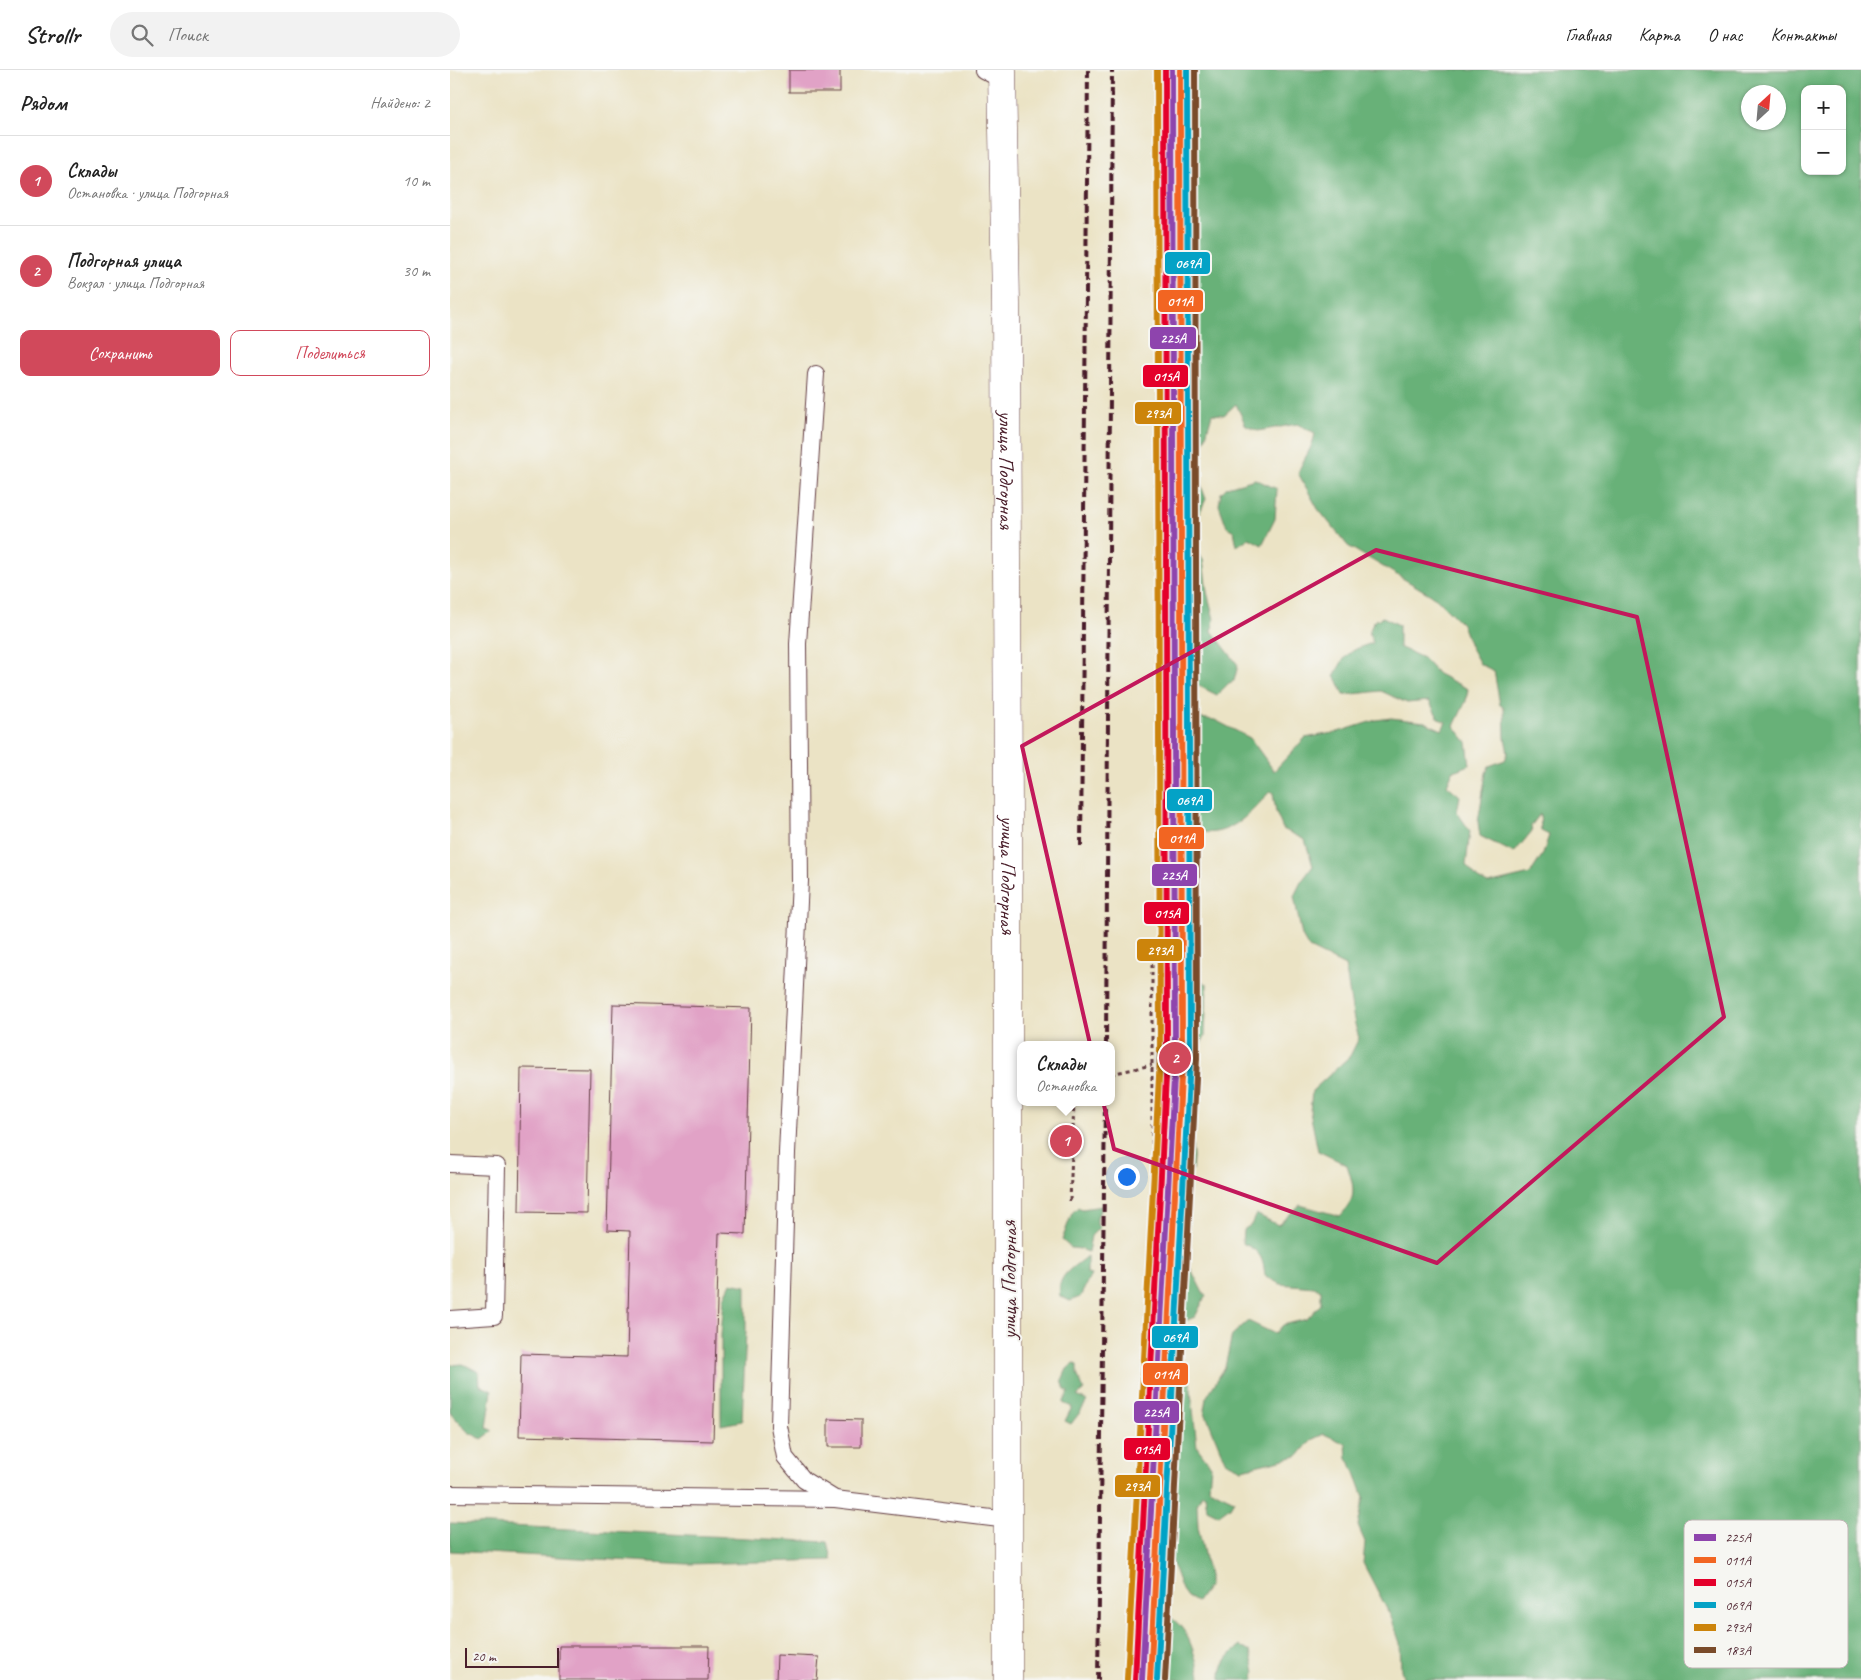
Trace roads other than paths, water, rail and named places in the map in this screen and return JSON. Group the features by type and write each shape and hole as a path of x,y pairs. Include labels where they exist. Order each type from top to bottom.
{"main road":[{"name":"улица Подгорная","path":"996,73 1006,314 1008,1680"}],"lane":[{"path":"816,374 798,644 800,881 786,1163 779,1426 785,1457 804,1480 834,1499"},
{"path":"450,1164 497,1166 494,1316 450,1319"},
{"path":"450,1494 834,1499 1008,1520"}],"railway":[{"path":"1081,846 1088,70"},
{"path":"1106,1041 1112,70"},
{"path":"1098,1680 1105,1106"}],"place":[{"name":"Подгорная улица","path":"1175,1058"},
{"name":"Склады","path":"1066,1141"}]}
